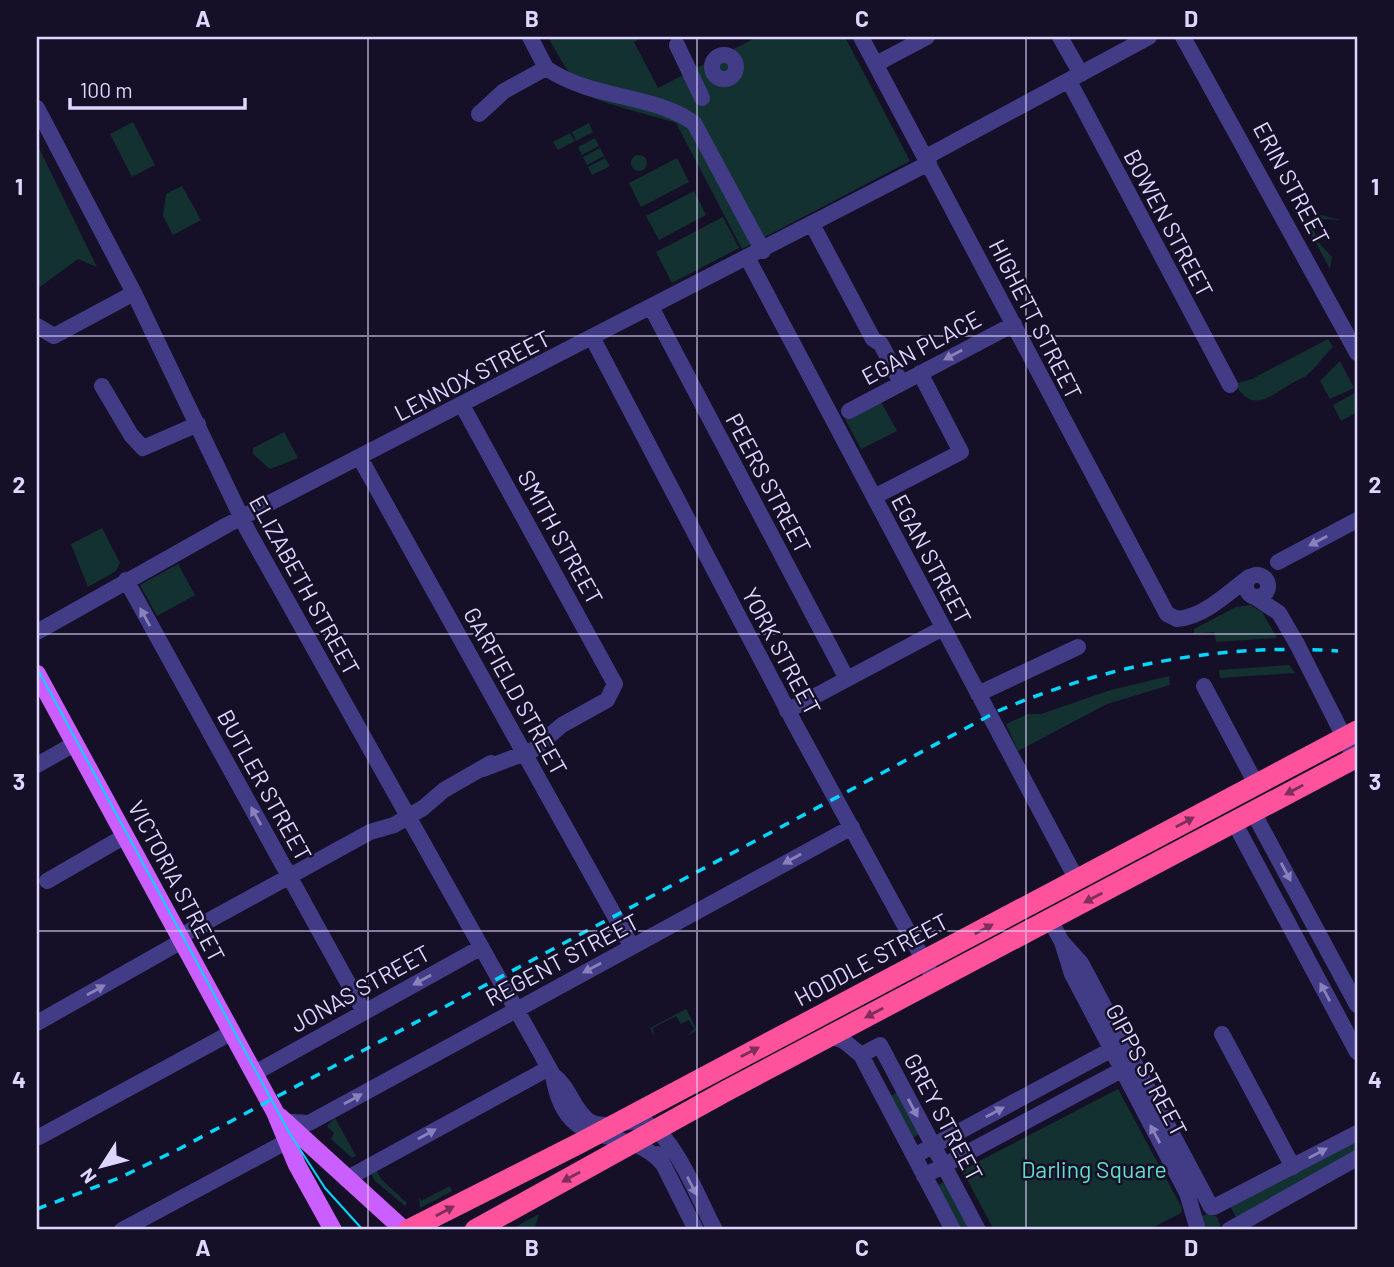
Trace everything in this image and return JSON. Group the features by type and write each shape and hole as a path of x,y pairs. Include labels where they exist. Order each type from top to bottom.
{"highway":[{"name":"HODDLE STREET","path":"406,1230 924,961 1350,734"},
{"path":"475,1230 654,1129 1356,758"}],"main road":[{"name":"VICTORIA STREET","path":"37,674 275,1112 298,1165 333,1230"},
{"path":"37,692 69,747 103,795"},
{"path":"215,1003 234,1053 282,1144 298,1165"},
{"path":"215,1003 238,1028 303,1138"},
{"name":"VICTORIA STREET","path":"275,1112 346,1179 406,1230"}],"street":[{"path":"530,37 546,68 583,88 660,106 694,122 763,251"},
{"name":"HIGHETT STREET","path":"861,37 1164,609 1175,619 1183,619 1222,599"},
{"path":"876,64 927,37"},
{"name":"BOWEN STREET","path":"1060,37 1075,78 1230,385"},
{"name":"LENNOX STREET","path":"37,632 242,517 813,226 1149,37"},
{"name":"ERIN STREET","path":"1183,37 1357,353"},
{"path":"677,45 702,98"},
{"path":"479,114 504,91 546,68"},
{"path":"694,122 702,98 717,77"},
{"name":"ELIZABETH STREET","path":"37,108 134,293 242,517 551,1071 556,1093 571,1119 650,1151 663,1164"},
{"path":"813,226 873,339 881,344 901,383"},
{"name":"EGAN STREET","path":"748,258 1077,880"},
{"path":"37,326 54,336 134,293"},
{"name":"PEERS STREET","path":"651,307 846,679"},
{"name":"EGAN PLACE","path":"849,411 1014,324"},
{"name":"YORK STREET","path":"593,339 935,982"},
{"path":"874,497 961,453 920,373"},
{"path":"102,386 131,435 143,448 198,424"},
{"name":"SMITH STREET","path":"462,405 612,677 613,692 607,700 522,748"},
{"name":"GARFIELD STREET","path":"360,458 632,947"},
{"path":"1278,562 1357,520"},
{"path":"1222,599 1249,578 1259,575 1266,580 1281,604 1286,623"},
{"path":"1249,578 1246,589 1276,609 1286,623 1306,662 1350,734 1356,758"},
{"name":"BUTLER STREET","path":"126,580 364,1012"},
{"path":"1222,599 1266,592 1266,580"},
{"path":"788,710 943,628"},
{"path":"978,694 1078,647"},
{"path":"1204,686 1256,784"},
{"path":"37,765 69,747"},
{"path":"37,1023 289,876 406,812 418,799 444,790 522,748"},
{"path":"1244,817 1357,1005"},
{"path":"1244,817 1357,1052"},
{"name":"REGENT STREET","path":"292,1122 309,1123 852,827"},
{"path":"47,881 125,836"},
{"name":"GIPPS STREET","path":"1050,920 1132,1073 1213,1207 1224,1219 1228,1230"},
{"name":"JONAS STREET","path":"262,1069 480,948"},
{"path":"1222,1034 1293,1167"},
{"path":"39,1136 227,1035"},
{"name":"GREY STREET","path":"831,1036 844,1041 861,1055 953,1230"},
{"name":"GREY STREET","path":"861,1055 880,1045 978,1230"},
{"path":"914,1156 1117,1046"},
{"path":"346,1179 551,1071"},
{"path":"924,1176 1132,1073"},
{"name":"GIPPS STREET","path":"1132,1073 1187,1194 1196,1222"},
{"path":"678,1089 663,1106 654,1129 653,1145 696,1230"},
{"path":"602,1130 638,1122 654,1129 670,1143 715,1230"},
{"path":"1180,1230 1196,1222 1202,1209 1213,1207 1357,1133"},
{"path":"122,1230 282,1144"},
{"path":"1228,1230 1357,1158"}],"green space":[{"path":"548,37 644,37 634,42 658,88 757,37 845,37 910,161 742,249 676,123 587,95 572,77"},
{"path":"133,122 155,165 132,177 110,134"},
{"path":"589,123 593,132 576,141 572,132"},
{"path":"570,133 575,141 558,150 553,142"},
{"path":"595,138 599,146 582,155 578,147"},
{"path":"37,144 97,267 78,259 37,289"},
{"path":"600,148 604,156 587,165 583,157"},
{"path":"636,155 642,155 647,163 645,169 636,171 631,166 631,160"},
{"path":"605,158 610,166 592,175 588,167"},
{"path":"677,158 689,182 641,207 629,183"},
{"path":"182,186 201,220 173,235 163,216 166,194"},
{"path":"694,191 706,215 659,240 646,216"},
{"path":"1321,215 1340,220 1321,219 1313,229 1319,243 1332,257 1330,269 1304,221"},
{"path":"723,217 739,248 672,283 656,252"},
{"path":"1328,339 1333,347 1310,373 1264,399 1249,399 1235,384 1252,379"},
{"path":"1340,361 1354,388 1330,399 1320,381"},
{"path":"1355,393 1357,412 1341,421 1333,405"},
{"path":"880,400 897,431 861,449 845,419"},
{"path":"284,432 298,458 270,469 253,454 253,448"},
{"path":"102,528 120,563 116,571 88,587 71,544"},
{"path":"178,564 195,595 157,616 140,585"},
{"path":"1250,605 1262,612 1277,638 1216,642 1214,632 1194,634 1194,629 1236,607"},
{"path":"1289,665 1295,673 1220,678 1219,670"},
{"path":"1169,676 1170,685 1107,704 1018,751 1006,724 1028,714 1041,714 1111,690"},
{"path":"686,1009 697,1030 687,1036 694,1029 689,1020 681,1024 676,1016 653,1028 654,1036 650,1028"},
{"name":"Darling Square","path":"1118,1089 1182,1208 1181,1213 1148,1230 994,1230 962,1170"},
{"path":"898,1092 920,1134 910,1139 888,1097"},
{"path":"335,1118 356,1156 352,1158 331,1139 334,1133 327,1126"},
{"path":"1357,1139 1357,1153 1236,1217 1230,1206"},
{"path":"376,1169 381,1179 407,1203 405,1206 375,1181 370,1172"},
{"path":"946,1181 972,1230 959,1230 936,1186"},
{"path":"450,1186 452,1191 420,1208 419,1197 421,1201"},
{"path":"1209,1213 1217,1217 1222,1230 1205,1230 1202,1216"},
{"path":"539,1214 534,1230 510,1230"}],"tram line":[{"path":"37,668 290,1134 325,1188 363,1230"}],"railway":[{"path":"37,1209 119,1178 179,1149 998,711 1081,681 1165,661 1250,651 1338,651"}]}
